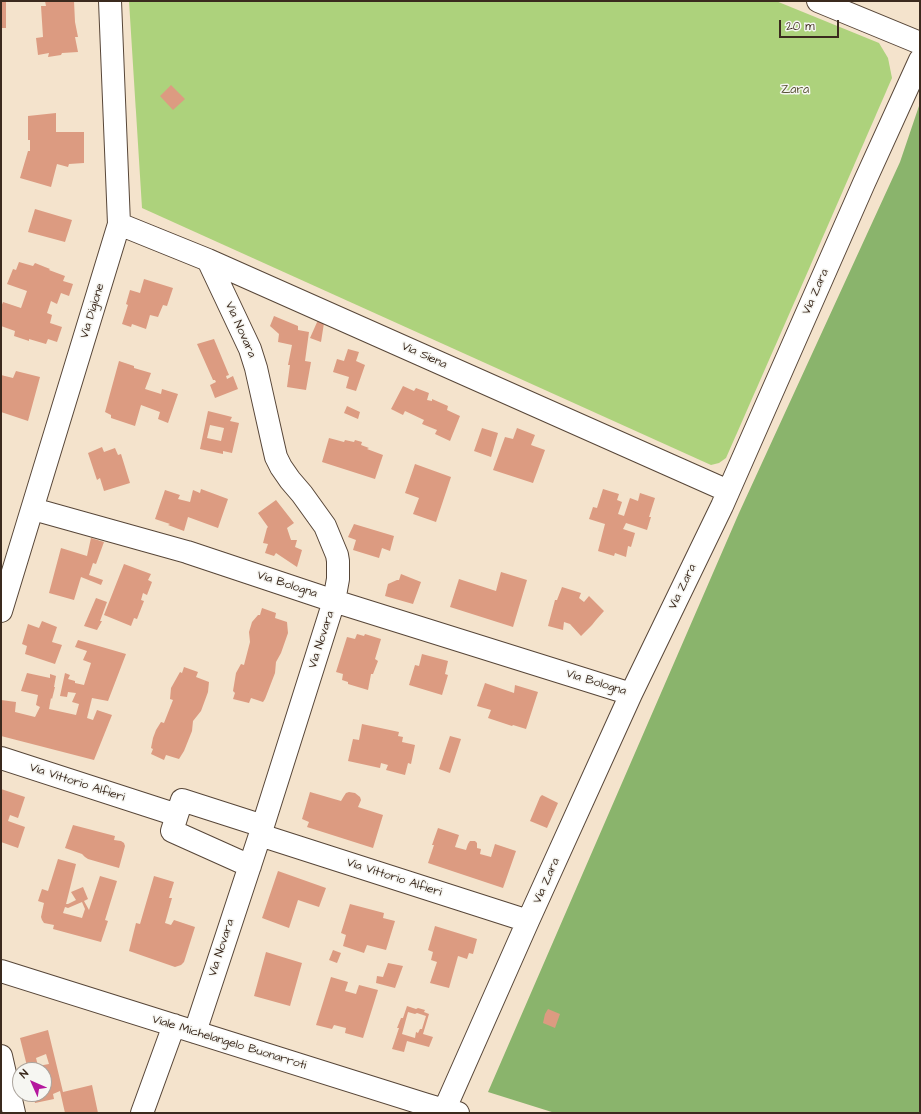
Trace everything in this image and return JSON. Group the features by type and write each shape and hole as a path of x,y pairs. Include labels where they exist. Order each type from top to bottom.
{"street":[{"name":"Via Digione","path":"1,611 119,224 110,1"},
{"path":"818,1 920,43"},
{"name":"Via Zara","path":"449,1112 528,921 632,694 728,491 920,60"},
{"name":"Via Siena","path":"119,224 208,260 728,491"},
{"name":"Via Novara","path":"195,1032 250,866 334,601 338,579 338,561 325,526 281,467 272,444 256,368 250,349 208,260"},
{"name":"Via Bologna","path":"33,509 187,552 334,601 632,694"},
{"name":"Via Vittorio Alfieri","path":"1,758 177,815"},
{"name":"Via Vittorio Alfieri","path":"250,866 172,831 182,800 261,831 528,921"},
{"name":"Viale Michelangelo Buonarroti","path":"1,971 449,1112"},
{"path":"142,1113 174,1025"},
{"path":"1,1056 14,1113"}],"green space":[{"name":"Zara","path":"129,1 776,1 879,43 888,58 892,78 726,458 719,463 711,465 142,208"},
{"path":"920,103 920,1113 555,1113 488,1092 739,513 900,162"}],"building":[{"path":"1,1 6,1 6,28 1,28"},
{"path":"45,1 74,1 75,22 78,37 75,37 78,52 62,53 61,55 48,57 49,53 38,55 36,38 43,37 41,6 46,6"},
{"path":"171,85 185,99 173,110 160,96"},
{"path":"56,113 56,132 84,132 84,163 69,164 68,167 57,164 51,187 20,178 28,151 30,151 30,140 28,140 28,116"},
{"path":"35,209 72,220 65,242 28,232"},
{"path":"19,262 33,266 35,263 50,269 49,270 65,276 63,281 73,284 69,296 61,293 57,304 51,301 47,313 52,315 50,323 62,327 57,342 48,339 46,344 29,339 29,341 14,336 15,331 1,326 1,307 3,302 21,308 27,291 7,284 13,269 16,270"},
{"path":"144,279 173,288 167,306 163,305 158,317 150,315 146,329 132,324 131,327 122,324 128,305 126,304 130,290 140,293"},
{"path":"274,316 298,326 298,330 309,332 305,361 311,362 306,390 287,387 290,365 288,365 292,345 278,342 279,334 270,326"},
{"path":"318,320 324,323 321,342 310,338"},
{"path":"214,339 229,375 226,376 227,379 233,376 238,389 215,398 210,385 216,382 213,380 197,344"},
{"path":"348,349 359,352 356,361 365,365 356,391 346,388 349,377 333,372 337,359 344,361"},
{"path":"119,361 134,366 134,368 151,373 145,389 161,394 162,389 178,394 168,423 158,419 160,412 141,405 135,426 111,418 111,415 105,412"},
{"path":"16,371 40,377 28,421 1,412 1,375 13,378"},
{"path":"403,386 414,391 416,388 429,393 427,400 432,401 432,399 448,406 447,410 460,416 450,441 435,434 437,430 422,424 424,420 405,411 403,415 391,409"},
{"path":"347,406 360,412 358,419 344,413"},
{"path":"208,411 232,417 230,421 239,423 232,453 223,451 223,454 200,449","holes":["210,425 224,428 221,441 207,438"]},
{"path":"482,428 498,433 491,457 474,451"},
{"path":"517,428 535,435 531,445 545,450 533,483 493,470 505,437 513,439"},
{"path":"329,438 344,442 345,440 354,442 355,440 362,442 361,445 369,448 367,449 383,455 375,479 322,462"},
{"path":"102,447 104,452 115,448 118,455 121,454 130,483 104,491 100,478 97,480 88,453"},
{"path":"415,464 451,477 436,522 413,514 419,498 405,493"},
{"path":"201,489 228,499 218,528 188,517 184,531 155,519 165,490 180,495 178,499 190,502 193,490 200,493"},
{"path":"603,489 619,494 617,500 622,502 618,514 624,516 630,498 638,501 640,493 655,498 649,517 651,517 647,530 626,523 623,529 635,533 631,547 628,546 626,557 615,553 614,556 598,551 605,524 589,519 593,507 597,508"},
{"path":"276,500 294,523 287,528 291,540 297,540 295,547 302,550 297,567 276,553 274,556 265,553 268,544 263,543 268,527 258,513"},
{"path":"354,524 394,536 390,551 382,548 379,558 353,550 356,540 348,537"},
{"path":"91,538 104,542 96,564 93,563 89,575 103,580 101,585 81,577 74,600 49,593 61,548 87,556"},
{"path":"124,564 151,574 148,580 152,582 147,595 143,593 141,600 144,601 137,619 134,618 131,626 104,615"},
{"path":"501,572 527,580 513,627 450,607 459,579 496,591"},
{"path":"401,574 421,582 413,604 385,596 388,584 399,580"},
{"path":"562,587 581,593 579,598 584,602 589,596 604,611 581,636 570,624 564,622 563,630 548,626 555,600 557,600"},
{"path":"96,598 107,602 100,621 102,621 97,630 84,626"},
{"path":"262,608 276,613 275,618 287,622 288,633 276,662 275,673 265,699 263,702 251,698 249,703 233,699 235,693 233,691 236,673 241,664 244,665 250,642 249,632 252,622 258,615 260,615"},
{"path":"42,621 57,627 52,642 62,645 55,664 25,654 27,646 22,644 28,624 39,628"},
{"path":"357,634 364,636 365,634 381,639 375,659 378,661 373,674 371,674 368,690 348,684 348,682 342,680 343,674 336,672 347,637 355,639"},
{"path":"78,640 126,654 108,701 92,698 87,718 93,720 97,710 112,715 94,760 1,736 1,700 16,702 15,712 35,717 40,707 36,705 38,695 21,691 27,673 50,678 50,674 56,676 55,687 49,709 76,715 79,704 72,702 76,693 68,692 67,697 60,696 65,673 70,675 68,679 75,681 75,683 84,685 91,663 83,660 87,651 75,647"},
{"path":"422,654 448,661 445,674 448,675 442,695 409,685 415,665 419,666"},
{"path":"184,667 198,672 196,677 209,682 208,692 201,711 193,721 192,731 179,759 166,755 164,760 151,754 153,749 151,748 153,738 161,722 164,723 173,700 170,699 171,688 180,672 182,673"},
{"path":"485,683 514,693 515,685 538,692 526,729 488,718 491,710 477,706"},
{"path":"362,724 399,732 398,736 403,737 402,742 415,745 411,764 408,763 405,775 386,770 388,765 381,763 380,768 348,761 353,739 359,740"},
{"path":"450,736 461,739 450,773 439,769"},
{"path":"1,789 25,797 18,818 10,815 8,821 25,827 18,848 1,842"},
{"path":"310,792 341,801 346,793 355,793 361,800 358,807 383,815 373,848 307,827 309,822 302,819"},
{"path":"542,795 558,803 547,828 530,821"},
{"path":"73,825 115,836 114,840 124,843 125,846 119,868 88,859 82,854 65,848"},
{"path":"438,828 459,835 455,847 466,850 470,841 475,841 477,843 477,848 481,849 480,854 491,857 495,844 516,851 503,888 428,863"},
{"path":"58,859 76,864 66,904 76,900 71,892 83,887 88,899 84,901 89,910 100,876 117,881 105,920 108,921 101,942 53,929 54,925 44,923 41,917 44,903 38,901 42,889 48,891","holes":["82,902 85,909 82,918 63,913 65,907 68,908"]},
{"path":"278,871 326,888 319,907 298,900 289,928 262,918"},
{"path":"154,876 174,882 169,898 172,898 165,923 171,925 174,920 195,927 184,962 175,967 129,951 136,923 140,924"},
{"path":"350,904 384,913 383,918 395,921 386,950 367,945 364,953 343,946 346,935 341,933"},
{"path":"435,926 477,939 473,954 469,953 467,959 458,956 449,988 430,983 437,962 431,960 433,952 428,950"},
{"path":"333,950 341,953 337,963 329,960"},
{"path":"266,952 302,963 290,1006 254,996"},
{"path":"388,963 403,966 395,988 376,983 377,976 383,977"},
{"path":"331,977 348,982 345,991 356,994 359,985 378,990 363,1038 345,1033 346,1028 334,1025 332,1029 316,1025"},
{"path":"407,1006 425,1010 424,1012 429,1014 423,1034 433,1037 429,1047 407,1041 404,1052 392,1049 399,1028 397,1028 401,1018 403,1018","holes":["408,1012 415,1014 417,1013 426,1016 422,1029 420,1029 418,1033 416,1032 415,1038 402,1034"]},
{"path":"548,1009 560,1014 555,1028 543,1023"},
{"path":"48,1030 63,1092 92,1085 98,1113 65,1113 60,1091 53,1094 54,1099 52,1099 52,1062 48,1062 46,1054 36,1058 37,1062 26,1062 20,1038"}]}
